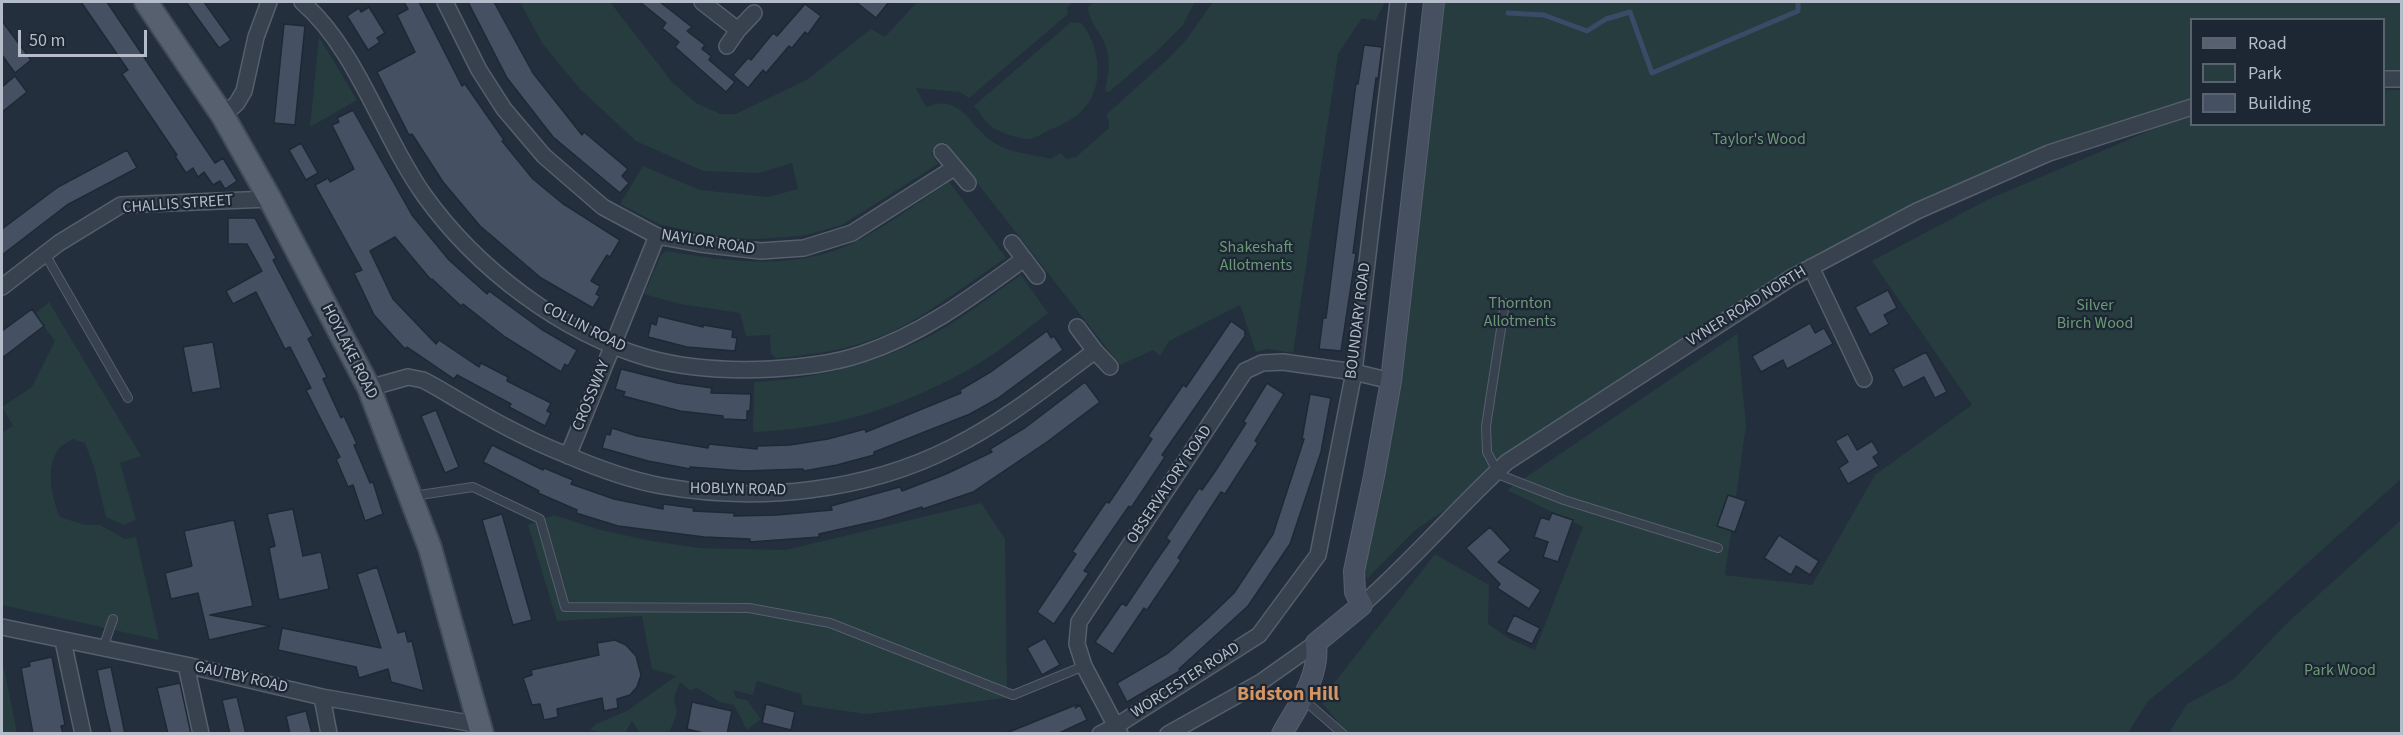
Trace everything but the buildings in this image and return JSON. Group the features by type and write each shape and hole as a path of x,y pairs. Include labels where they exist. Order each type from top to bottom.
{"main road":[{"name":"HOYLAKE ROAD","path":"146,2 223,116 270,199 369,388 430,548 481,729"},
{"path":"1362,605 1355,592 1354,571 1391,381 1434,2"},
{"name":"WORCESTER ROAD","path":"1316,643 1362,605"},
{"path":"1282,734 1316,669 1316,643"}],"street":[{"path":"223,116 237,104 244,91 256,37 269,2"},
{"name":"COLLIN ROAD","path":"302,2 319,16 343,51 403,162 451,231 485,265 544,309 612,346 648,358 708,369 812,367 861,355 928,325 955,309 1024,259"},
{"name":"NAYLOR ROAD","path":"446,2 479,70 504,109 544,156 603,207 657,236 761,251 804,248 852,233 954,168"},
{"path":"702,2 738,30"},
{"name":"BOUNDARY ROAD","path":"1268,623 1318,555 1354,372 1398,2"},
{"path":"727,46 754,13"},
{"path":"2385,79 2402,79"},
{"name":"VYNER ROAD NORTH","path":"1362,605 1401,570 1477,489 1507,462 1811,267 1917,211 2049,153 2190,108"},
{"path":"942,152 968,183"},
{"name":"CHALLIS STREET","path":"2,287 45,254 121,205 270,199"},
{"name":"CROSSWAY","path":"568,456 657,236"},
{"path":"1012,243 1037,276"},
{"path":"1811,267 1864,379"},
{"path":"1077,327 1110,367"},
{"name":"HOBLYN ROAD","path":"369,388 408,377 423,380 518,434 614,473 660,486 710,493 781,492 848,483 902,468 954,447 1015,411 1095,351"},
{"name":"OBSERVATORY ROAD","path":"1118,730 1084,666 1077,644 1079,622 1245,371 1262,363 1282,362 1354,372 1391,381"},
{"name":"WORCESTER ROAD","path":"1100,734 1118,730 1259,634 1268,623"},
{"name":"GAUTBY ROAD","path":"2,627 186,664 322,697 481,729"},
{"path":"63,641 83,734"},
{"name":"WORCESTER ROAD","path":"1168,734 1261,682 1316,643"},
{"path":"186,664 201,734"},
{"path":"322,697 329,734"}],"lane":[{"path":"45,254 128,398"},
{"path":"1504,303 1486,426 1487,452 1496,472 1563,500 1718,548"},
{"path":"410,496 473,487 540,519 565,607 749,608 830,622 1013,695 1084,666"},
{"path":"103,648 113,619"},
{"path":"1302,698 1343,734"}],"green space":[{"name":"Shakeshaft Allotments","path":"520,2 610,2 672,82 696,103 720,114 736,114 808,79 871,29 885,37 917,2 1073,2 1067,8 1068,14 969,98 960,92 916,88 926,107 939,104 950,105 958,109 990,140 1000,146 1051,159 1060,153 1067,159 1076,157 1109,128 1106,115 1186,40 1213,2 1385,2 1375,21 1362,18 1338,54 1293,353 1268,349 1256,352 1240,305 1169,341 1160,356 1153,350 1120,365 945,142 931,153 938,164 842,225 802,236 757,239 719,238 659,224 620,204 643,166 700,190 768,197 798,189 792,163 759,173 703,171 636,141 580,89 542,43"},
{"path":"1094,2 1195,2 1182,26 1156,52 1109,92 1105,91 1108,52 1093,23 1088,7"},
{"name":"Taylor's Wood","path":"1443,2 2401,2 2401,79 2385,79 2385,18 2190,18 2190,107 2049,153 1811,267 1415,530 1368,578 1354,571 1430,128"},
{"path":"1071,22 1081,23 1084,27 1092,41 1097,61 1096,86 1087,105 1071,119 1031,139 1014,137 992,127 974,106"},
{"path":"319,37 357,100 310,127"},
{"name":"Silver Birch Wood","path":"2385,90 2401,90 2401,479 2212,649 2148,701 2128,733 1348,734 1322,703 1324,696 1435,554 1489,585 1488,624 1510,639 1535,650 1583,527 1507,490 1737,334 1746,425 1725,575 1812,585 1875,475 1972,405 1872,261 1987,200 2190,113 2190,126 2385,126"},
{"path":"948,183 1006,258 919,317 875,339 833,350 776,358 771,354 770,335 746,336 740,313 680,304 644,294 661,255 666,251 736,260 783,261 806,258 851,244 876,231"},
{"path":"1021,275 1048,313 977,365 914,396 863,415 810,427 753,432 754,382 825,373 871,361 915,343 948,326"},
{"path":"49,302 141,456 120,463 136,520 124,525 106,517 94,467 85,443 73,439 59,448 52,465 52,492 57,509 60,517 85,525 100,525 125,539 136,537 159,640 2,605 2,433 13,426 2,407 32,387 55,341 35,314"},
{"path":"981,503 1005,539 1007,698 866,714 803,705 801,694 757,681 753,695 733,690 736,698 747,700 761,719 747,730 734,705 720,702 697,688 690,690 680,682 674,698 677,712 670,731 640,733 632,721 625,733 590,730 596,724 627,711 676,676 652,669 642,616 557,621 528,525 554,515 597,529 651,541 700,548 786,550"},
{"name":"Park Wood","path":"2401,520 2401,733 2169,733 2187,704 2234,679 2284,626"},
{"path":"2,659 17,733 2,733"}],"waterway":[{"path":"1508,13 1544,15 1587,31 1606,19 1630,12 1652,73 1798,11 1798,2"}],"district":[{"name":"Bidston Hill","path":"1288,696"}],"park label":[{"name":"Thornton Allotments","path":"1520,313"}]}
